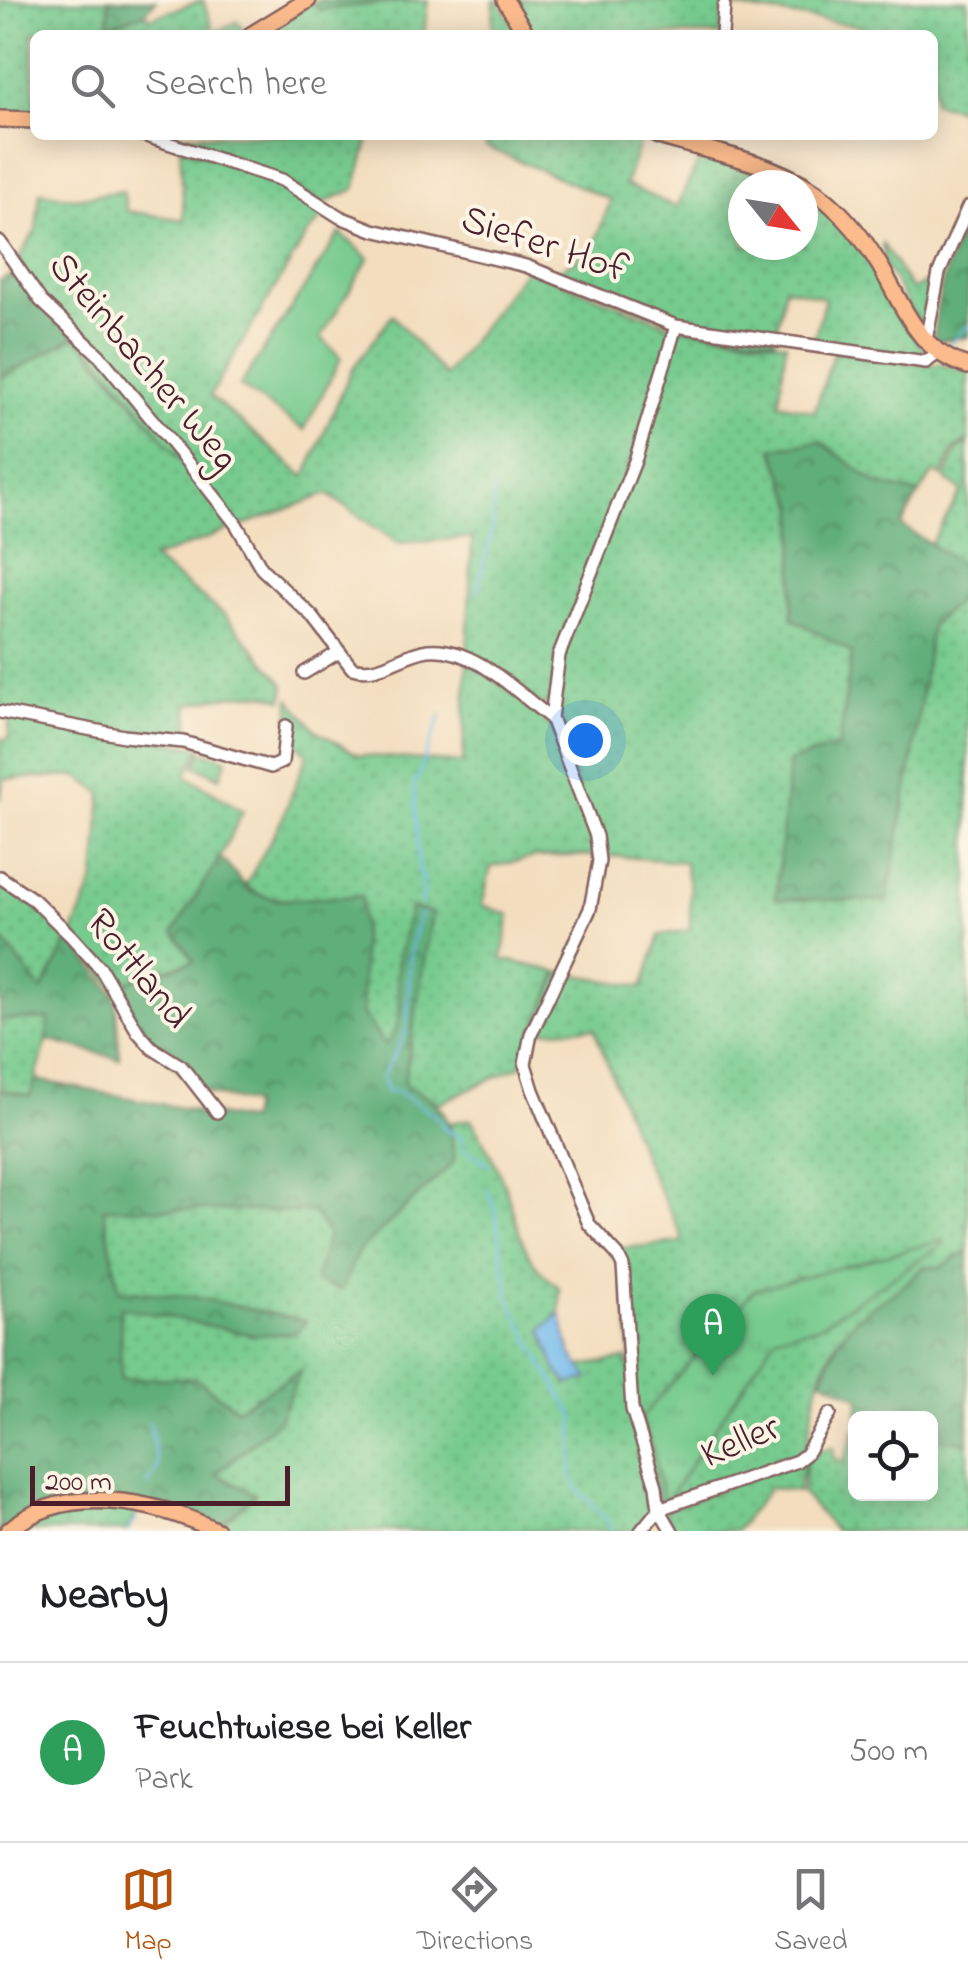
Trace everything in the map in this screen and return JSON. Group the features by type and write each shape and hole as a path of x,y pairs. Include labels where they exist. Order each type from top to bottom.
{"main road":[{"path":"258,30 308,0"},
{"path":"504,0 525,30"},
{"path":"0,119 30,120"},
{"path":"704,142 791,178 840,212 866,244 922,339 938,353 968,366"},
{"path":"8,1531 60,1504 113,1501 175,1512 216,1531"}],"street":[{"path":"722,30 724,6"},
{"name":"Siefer Hof","path":"158,140 282,180 340,217 374,230 526,266 676,326 926,362 938,353"},
{"path":"922,339 928,335 940,273 968,207"},
{"name":"Steinbacher Weg","path":"0,242 41,301 100,355 236,524 262,568 312,616 340,652"},
{"path":"672,1531 659,1509 656,1486 632,1408 622,1266 588,1224 532,1090 525,1064 531,1034 590,908 599,862 596,836 550,718 559,655 635,461 676,326"},
{"path":"304,673 340,652 352,668 366,672 428,650 460,654 550,718"},
{"path":"0,712 124,736 183,742 271,767 282,762 286,726"},
{"name":"Rottland","path":"0,877 34,900 71,936 100,969 138,1032 152,1048 180,1066 216,1112"},
{"name":"Keller","path":"640,1531 659,1509 797,1460 806,1454 830,1414"}],"green space":[{"path":"0,0 109,0 109,26 145,13 150,18 203,0 213,30 30,30 30,117 0,115"},
{"path":"109,0 156,0 145,13 108,26"},
{"path":"419,0 318,10 314,2"},
{"path":"428,0 425,30 267,30 314,2"},
{"path":"494,0 497,0 518,30 492,30"},
{"path":"512,0 724,0 721,30 531,30"},
{"path":"726,0 968,0 968,110 938,104 938,30 860,30 860,26 726,6"},
{"path":"237,22 244,30 220,30"},
{"path":"167,140 369,140 355,189 321,204 283,179"},
{"path":"487,140 640,140 625,185 677,207 701,155 748,170 728,170 728,260 818,260 818,204 856,241 927,352 923,357 813,344 825,298 785,287 775,339 677,324 554,274 593,247 611,200 486,147"},
{"path":"180,147 282,182 328,211 306,236 210,396 305,477 351,371 392,315 445,376 526,268 673,327 658,388 557,656 550,702 542,706 467,654 472,538 398,543 327,494 239,527 26,277 19,258 36,230 40,192 74,198 123,191 127,211 184,220"},
{"path":"968,213 968,337 934,341 940,291"},
{"path":"340,233 369,258 321,337 341,358 304,430 240,386"},
{"path":"882,243 912,290 932,279 925,323 920,326 885,265"},
{"path":"18,272 74,337 0,379 0,280"},
{"path":"677,327 786,343 779,403 815,411 834,351 968,371 968,440 953,450 942,477 934,472 919,494 876,483 820,441 773,449 796,507 792,618 852,652 839,746 912,762 931,625 968,592 968,1251 941,1267 923,1267 842,1335 819,1383 806,1453 660,1508 635,1408 624,1264 614,1249 681,1242 682,1236 645,1162 594,1028 533,1031 561,972 643,987 660,935 690,930 690,888 684,862 599,855 553,717 561,655"},
{"path":"74,337 98,356 235,528 152,559 225,615 285,685 283,700 249,694 188,704 187,739 163,739 0,711 0,379"},
{"path":"820,441 876,483 919,494 901,525 968,569 968,592 931,625 887,901 776,899 789,762 839,746 852,653 792,618 796,507 773,448"},
{"path":"968,443 968,569 930,545 962,491 945,479 956,451"},
{"path":"467,661 549,719 594,837 596,855 535,857 491,867 482,905 510,915 502,959 558,972 522,1065 439,1103 404,1084 432,913 397,964 399,1026 385,1047 362,1013 361,896 284,900 255,892 246,885 283,817 307,755 289,734 290,699 316,730 358,755 463,763"},
{"path":"9,714 201,748 186,775 243,811 175,932 194,961 113,986 72,935 95,879 102,793 77,776 4,779 0,800 0,739 9,739"},
{"path":"202,751 227,759 220,777 195,766"},
{"path":"220,857 251,892 278,900 362,896 362,1013 385,1046 400,1014 398,962 411,907 432,913 404,1084 444,1113 454,1162 358,1252 341,1290 315,1281 328,1234 313,1212 103,1208 119,1290 194,1297 306,1321 295,1333 253,1335 120,1307 121,1379 195,1378 237,1409 301,1370 279,1420 216,1474 255,1494 219,1528 177,1508 59,1501 0,1531 0,1089 30,1096 36,1080 249,1121 252,1104 203,1092 152,1045 113,986 194,961 174,932"},
{"path":"0,878 33,902 70,938 42,992 0,940"},
{"path":"70,938 115,996 120,1059 47,1040 49,1019 0,1020 0,940 42,991"},
{"path":"50,1019 31,1096 0,1089 0,1020"},
{"path":"471,1119 500,1174 527,1250 545,1276 560,1288 560,1313 542,1331 588,1379 580,1366 627,1359 655,1487 654,1508 634,1531 223,1531 219,1528 215,1475 279,1420 300,1371 237,1410 195,1378 120,1379 119,1306 253,1335 305,1321 194,1297 119,1290 103,1207 313,1212 328,1234 358,1252 454,1162 450,1123"},
{"path":"944,1240 817,1327 777,1335 664,1505 654,1455 641,1418 754,1290"},
{"path":"968,1251 968,1443 938,1438 938,1411 858,1411 860,1398 822,1379 853,1322 923,1267 941,1267"},
{"path":"938,1438 968,1443 968,1531 835,1531 802,1493 807,1454 833,1447 835,1460 845,1461 848,1451 848,1501 938,1501"},
{"path":"805,1457 798,1492 770,1487 736,1531 675,1531 664,1511"},
{"path":"140,1508 127,1531 14,1531 63,1509"}],"water":[{"path":"560,1313 571,1354 589,1379 568,1384 556,1369 542,1330"}],"waterway":[{"path":"949,346 968,326"},
{"path":"477,592 492,529 494,489"},
{"path":"422,904 424,883 419,868 414,786 441,715"},
{"path":"421,913 410,956 405,1034 382,1077 387,1092 397,1091 438,1118 446,1130 461,1137 464,1148 489,1165"},
{"path":"487,1189 495,1208 509,1299 574,1416 572,1479 609,1523 610,1531"},
{"path":"148,1485 158,1467 150,1423"},
{"path":"128,1531 136,1520"}],"place":[{"name":"Feuchtwiese bei Keller","path":"713,1376"}]}
